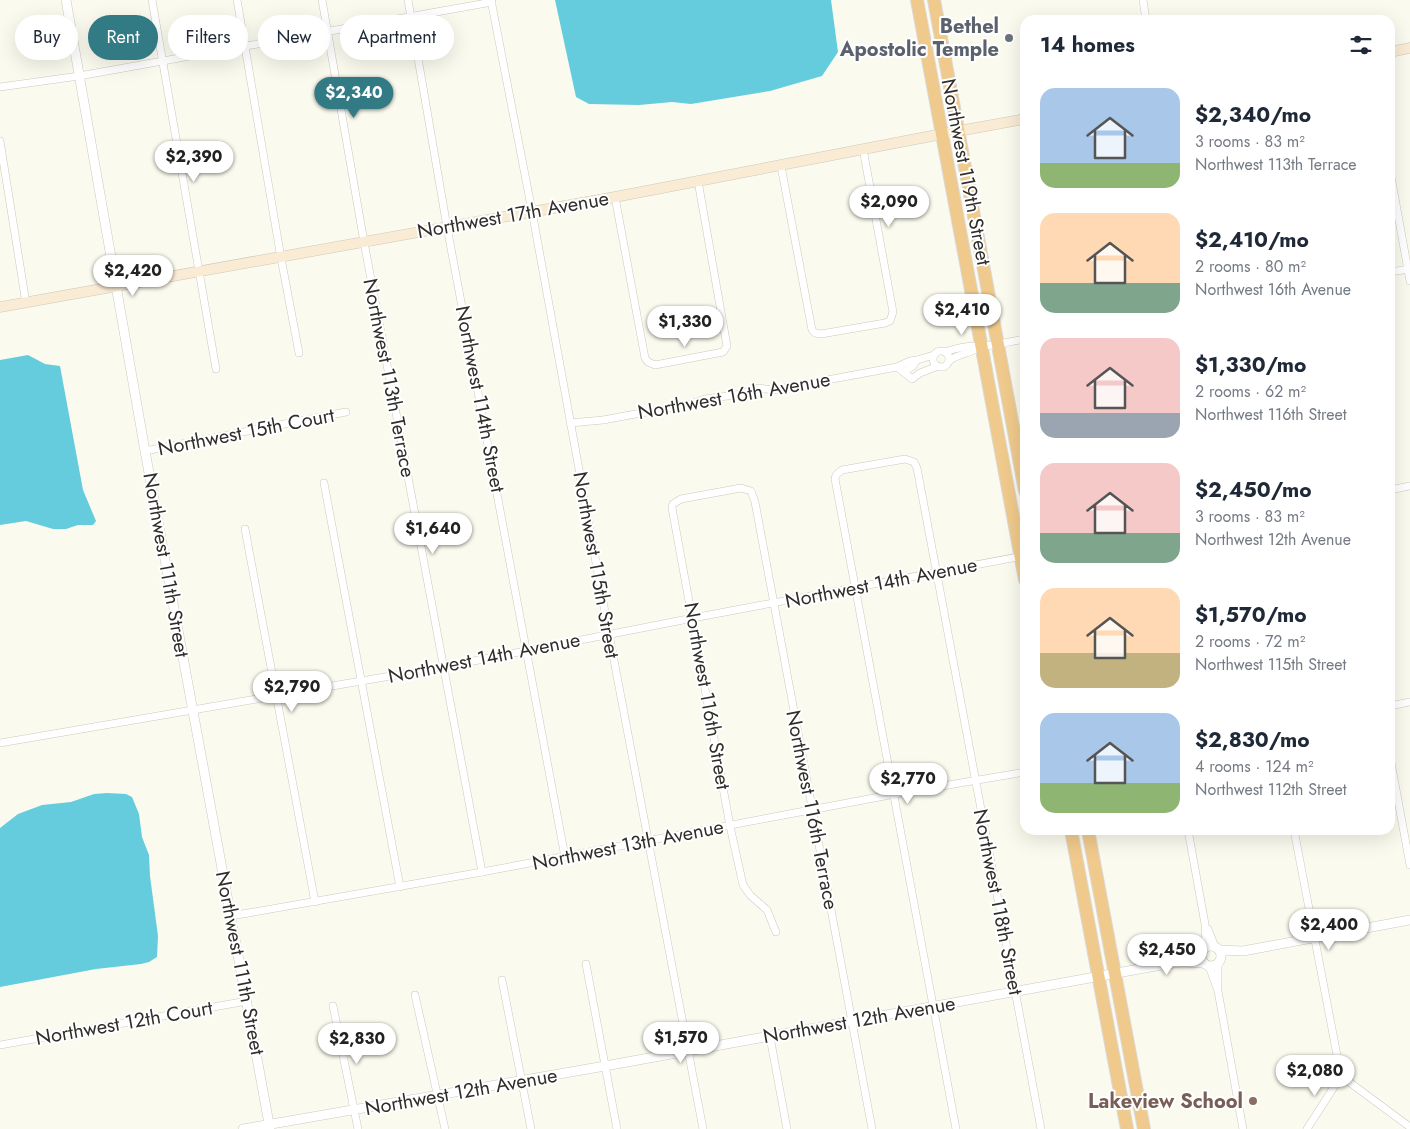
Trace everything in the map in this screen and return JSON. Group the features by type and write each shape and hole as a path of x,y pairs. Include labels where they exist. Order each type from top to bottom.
{"highway":[{"name":"Northwest 119th Street","path":"917,0 981,346 1020,541"},
{"name":"Northwest 119th Street","path":"934,0 1020,464"},
{"path":"1072,835 1127,1129"},
{"path":"1089,835 1144,1129"}],"main road":[{"path":"1395,51 1410,48"},
{"name":"Northwest 17th Avenue","path":"0,307 281,258 1020,121"}],"street":[{"name":"Northwest 111th Street","path":"66,0 145,451 270,1127"},
{"path":"152,0 216,370"},
{"path":"237,0 240,15"},
{"name":"Northwest 113th Terrace","path":"322,0 325,15"},
{"name":"Northwest 114th Street","path":"408,0 410,15"},
{"path":"1142,0 1145,15"},
{"path":"415,15 492,1"},
{"name":"Northwest 115th Street","path":"492,1 703,1129"},
{"name":"Northwest 113th Terrace","path":"330,43 364,242 482,872"},
{"path":"0,87 78,76 168,60"},
{"path":"247,60 299,353"},
{"name":"Northwest 114th Street","path":"418,60 447,227 565,857"},
{"path":"0,141 26,303"},
{"path":"780,166 810,325 815,333 821,334 885,323 890,321 893,312 863,149"},
{"path":"615,197 645,358 648,362 655,365 723,352 726,349 727,341 698,181"},
{"path":"1395,197 1410,281"},
{"path":"1395,271 1409,269"},
{"name":"Northwest 16th Avenue","path":"904,372 916,362 934,355 937,351 945,352 973,345 981,346 1020,340"},
{"name":"Northwest 16th Avenue","path":"897,367 912,379 920,372 938,366 943,367 956,356 974,351 981,346"},
{"path":"945,352 948,355 949,361"},
{"path":"934,355 934,363 938,366"},
{"name":"Northwest 16th Avenue","path":"570,423 603,420 670,408 704,399 742,394 758,388 773,390 897,367 910,360 916,362"},
{"path":"916,362 920,372"},
{"name":"Northwest 15th Court","path":"145,451 346,412"},
{"name":"Northwest 118th Street","path":"856,587 836,486 836,475 842,470 905,459 914,462 1041,1129"},
{"path":"324,483 400,887"},
{"path":"1395,489 1410,486"},
{"name":"Northwest 116th Street","path":"751,491 741,488 681,499 672,508 730,826 743,885 750,896 767,910 776,932"},
{"name":"Northwest 116th Terrace","path":"751,491 755,502 774,602 872,1129"},
{"path":"245,529 315,902"},
{"name":"Northwest 14th Avenue","path":"0,743 443,667 774,602 1020,557"},
{"path":"856,587 956,1129"},
{"path":"1395,705 1410,702"},
{"name":"Northwest 13th Avenue","path":"231,916 648,842 895,794 1020,773"},
{"path":"1395,784 1410,865"},
{"path":"1189,835 1242,1129"},
{"path":"1295,835 1341,1076 1410,1127"},
{"name":"Northwest 12th Avenue","path":"243,1129 270,1127 436,1094 522,1081 1410,920"},
{"path":"586,964 617,1129"},
{"path":"502,980 531,1129"},
{"path":"415,995 445,1129"},
{"name":"Northwest 12th Court","path":"0,1045 247,1000"},
{"path":"333,1006 358,1129"},
{"path":"770,1036 787,1129"},
{"path":"1307,1129 1341,1076"}],"water":[{"path":"555,0 831,0 838,52 822,76 770,91 691,104 672,102 639,105 589,104 576,97"},
{"path":"28,355 45,364 60,366 83,490 96,521 93,525 53,529 26,521 0,525 0,360"},
{"path":"94,794 126,794 132,797 139,814 142,837 149,855 158,936 157,957 141,964 96,969 0,987 0,828 18,814 42,805 71,802"}],"place":[{"name":"Bethel Apostolic Temple","path":"1009,38"},
{"name":"Lakeview School","path":"1253,1101"}]}
